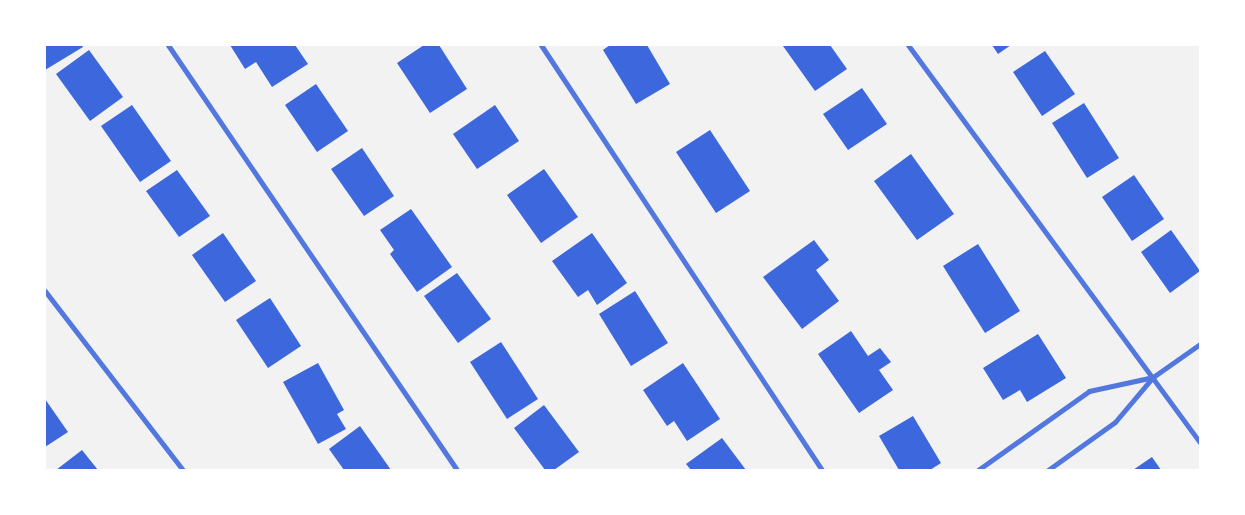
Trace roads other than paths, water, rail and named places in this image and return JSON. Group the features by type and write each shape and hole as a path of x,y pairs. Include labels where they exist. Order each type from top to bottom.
{"street":[{"path":"168,45 457,470"},
{"path":"541,45 822,470"},
{"path":"908,45 1200,442"},
{"path":"45,291 183,470"},
{"path":"1048,470 1115,422 1154,377 1200,344"},
{"path":"978,470 1089,392 1154,377"}]}
